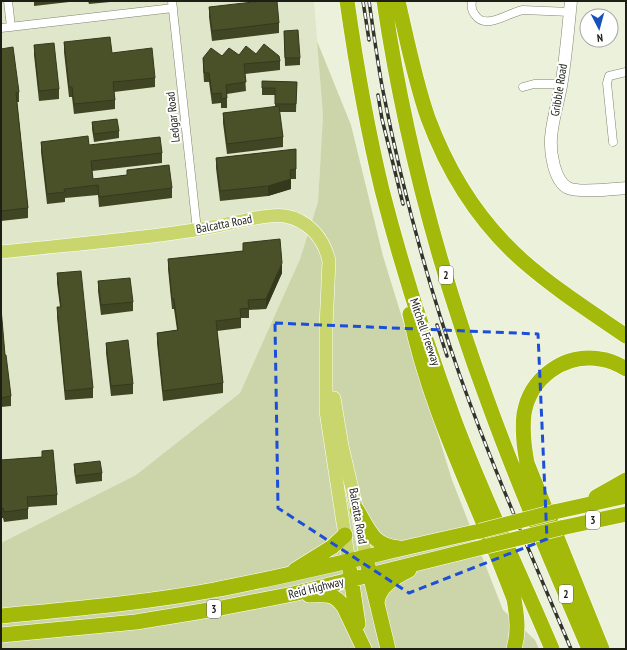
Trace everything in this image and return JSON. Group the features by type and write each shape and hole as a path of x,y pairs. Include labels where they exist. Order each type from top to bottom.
{"highway":[{"name":"Mitchell Freeway","path":"347,1 370,134 395,240 416,308 456,422 552,649"},
{"name":"2","path":"384,1 396,71 411,141 438,250 453,300 487,400 506,450 589,649"},
{"path":"398,1 416,77 428,118 442,151 465,192 487,223 523,260 564,294 626,336"},
{"path":"395,240 416,344 440,417 514,599 517,619 517,640 514,649"},
{"path":"602,649 527,464 523,441 524,419 531,394 537,384 550,371 563,363 573,360 594,358 610,361 626,369"},
{"path":"578,507 626,480"},
{"name":"Reid Highway","path":"1,616 110,605 161,598 286,576 480,532 554,512 626,496"},
{"path":"357,510 376,540 389,548 401,549"},
{"name":"Reid Highway","path":"1,635 136,622 221,608 292,594 561,528 626,514"},
{"path":"286,576 332,547 345,535"},
{"path":"366,557 388,649"},
{"path":"349,562 362,643"},
{"path":"377,604 377,597 381,589 401,574 422,563"},
{"path":"292,594 328,595 335,597 344,607 362,643"}],"main road":[{"name":"Balcatta Road","path":"1,252 139,238 197,230 268,216 284,216 297,219 310,227 322,241 329,261 326,327 326,411 349,562"},
{"name":"Balcatta Road","path":"327,356 335,410 366,557"}],"street":[{"path":"8,1 11,27"},
{"path":"472,1 472,9 476,17 485,21 496,20 516,11 570,7"},
{"path":"1,28 173,5"},
{"name":"Ledgar Road","path":"173,5 197,230"},
{"name":"Gribble Road","path":"570,7 561,84 551,137 552,158 558,178 565,186 575,190 626,188"},
{"path":"613,142 607,83 609,76 626,72"},
{"path":"523,87 534,84 561,84"}],"highlighted area":[{"path":"275,323 538,334 547,539 409,593 278,508"}],"shaded area":[{"path":"1,1 314,1 323,116 318,202 300,259 240,393 136,475 1,543"},
{"path":"317,41 351,125 383,256 452,480 503,610 535,640 539,649 1,649 1,543 136,475 240,393 300,259 318,202 323,116"}],"building":[{"path":"262,1 277,1 279,23 212,31 209,7"},
{"path":"298,30 300,58 285,58 284,31"},
{"path":"110,37 112,53 152,48 155,78 113,82 115,100 74,104 72,87 69,87 64,42"},
{"path":"54,43 59,89 39,91 34,45"},
{"path":"264,44 279,56 280,61 244,64 246,82 226,85 227,98 221,99 221,93 212,94 209,73 204,73 203,58 211,48 222,56 229,48 239,55 246,46 256,54"},
{"path":"13,47 19,92 16,93 28,208 1,211 1,49"},
{"path":"262,81 297,82 296,104 275,104 275,88 262,88"},
{"path":"279,106 283,137 227,144 223,113"},
{"path":"117,119 119,131 94,134 92,122"},
{"path":"88,136 89,145 160,137 162,153 91,161 93,179 127,175 127,170 169,165 172,188 99,197 98,185 64,189 65,192 47,194 41,142"},
{"path":"296,149 296,169 290,170 291,179 268,186 220,191 216,158"},
{"path":"280,239 282,263 266,299 248,300 249,308 240,309 241,318 216,321 223,383 163,391 157,333 178,330 174,299 172,299 168,259 243,251 243,243"},
{"path":"81,271 93,388 65,391 57,307 61,307 57,273"},
{"path":"130,278 133,302 101,305 98,281"},
{"path":"1,308 5,355 11,396 1,398"},
{"path":"128,340 133,384 111,386 106,343"},
{"path":"53,450 57,495 27,497 28,509 4,512 3,508 1,508 1,460 42,457 42,451"},
{"path":"100,461 102,473 76,476 74,464"}],"railway":[{"path":"363,1 369,40"},
{"path":"369,1 389,123 406,196 448,341 486,445 571,649"},
{"path":"378,95 382,119 403,204"},
{"path":"437,325 447,356"}]}
